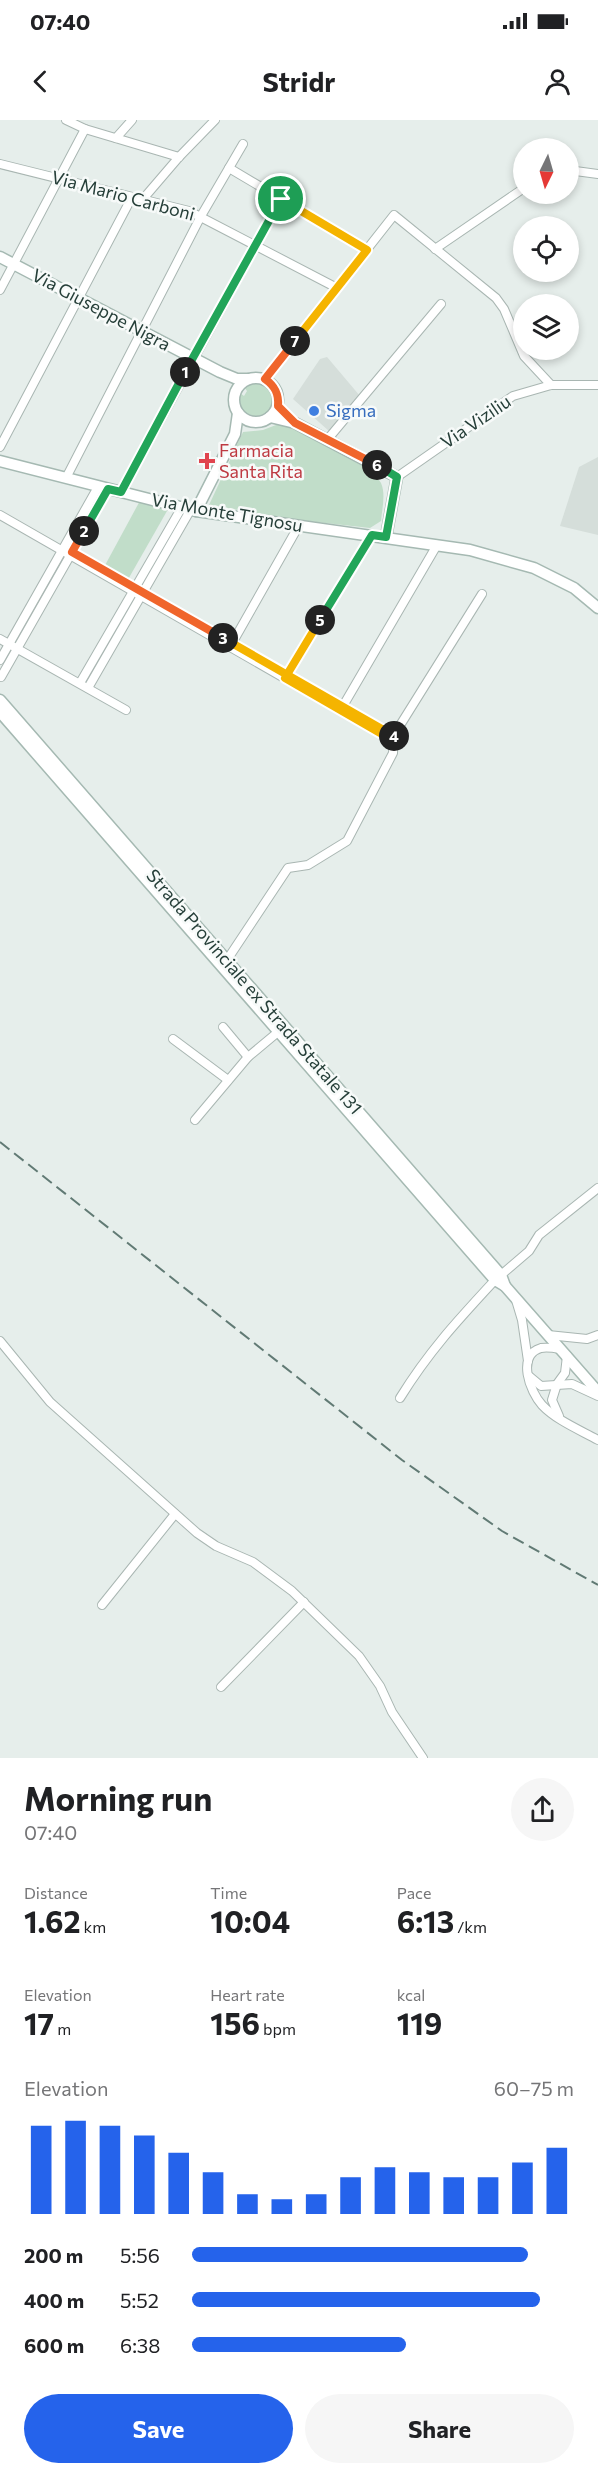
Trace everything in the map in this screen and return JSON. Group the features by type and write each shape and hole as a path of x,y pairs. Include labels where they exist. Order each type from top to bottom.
{"main road":[{"name":"Via Giuseppe Nigra","path":"0,257 222,373 237,379 248,379"},
{"path":"222,373 231,386 235,408 251,422 270,417 278,406 278,393 275,387 265,379 248,379 239,385 234,395"},
{"path":"278,406 295,423"},
{"path":"235,434 238,413"},
{"path":"270,417 295,423 397,477 386,537"},
{"path":"190,509 235,434 251,422"},
{"name":"Via Monte Tignosu","path":"0,461 190,509 298,527 372,535 470,550 534,568 574,588 598,608"},
{"name":"Strada Provinciale ex Strada Statale 131","path":"0,700 227,960 598,1394"},
{"name":"Strada Provinciale ex Strada Statale 131","path":"0,712 278,1032 498,1277"}],"street":[{"path":"66,120 85,129 178,157"},
{"path":"116,138 132,120"},
{"path":"143,199 178,157 215,120"},
{"path":"0,290 85,129"},
{"path":"66,478 201,216 243,144"},
{"name":"Via Mario Carboni","path":"0,164 143,199 201,216 337,288"},
{"path":"229,168 367,250"},
{"path":"579,171 598,174"},
{"path":"435,249 513,196"},
{"path":"0,447 132,197"},
{"path":"121,492 281,199"},
{"path":"265,379 394,216 496,298 504,309 524,356 551,385"},
{"path":"327,440 441,304"},
{"name":"Via Viziliu","path":"397,477 513,396 551,385 598,385"},
{"path":"0,660 63,548 103,488"},
{"path":"1,677 71,553 103,488"},
{"path":"84,686 134,589 190,509"},
{"path":"84,686 142,594 190,509"},
{"path":"0,513 394,738"},
{"path":"231,645 298,527"},
{"path":"286,676 372,535"},
{"path":"343,706 437,545"},
{"path":"227,960 288,868 308,865 347,841 393,753 394,738 482,594"},
{"path":"0,639 126,710"},
{"path":"286,676 343,706 394,738"},
{"path":"223,1027 248,1057"},
{"path":"195,1120 248,1057 278,1032"},
{"path":"174,1039 228,1080"},
{"path":"400,1398 421,1363 440,1339 498,1277 529,1251 539,1234 598,1188"},
{"path":"514,1296 522,1320 530,1384 543,1406 598,1440"},
{"path":"548,1335 587,1339 598,1335"},
{"path":"0,1341 50,1402 175,1514 216,1546 253,1562 292,1591 359,1656 380,1686 392,1712 423,1758"},
{"path":"528,1361 538,1350 564,1352 565,1373 557,1384 552,1400 561,1419"},
{"path":"528,1374 533,1382 541,1386 572,1384 598,1394"},
{"path":"102,1605 175,1514"},
{"path":"221,1687 304,1602"}],"shaded area":[{"path":"327,357 360,396 329,431 293,399 320,359"},
{"path":"598,457 598,535 560,526 579,467"}],"green space":[{"path":"260,381 268,385 274,399 270,410 257,417 242,411 238,398 240,393 244,396 247,391 244,387"},
{"path":"284,424 352,459 375,475 381,483 383,492 381,521 370,528 290,519 209,505 243,432 263,430"},
{"path":"142,497 171,504 126,583 103,569"}],"railway":[{"path":"0,1142 402,1460 502,1531 598,1585"}],"place":[{"name":"Sigma","path":"314,411"},
{"name":"Farmacia Santa Rita","path":"207,461"}],"route":[{"path":"281,199 121,492 108,489 72,552 288,674 394,735 394,741 285,678 288,674 372,535 386,537 397,477 295,423 278,406 278,393 275,387 265,379 367,250 281,199"}]}
